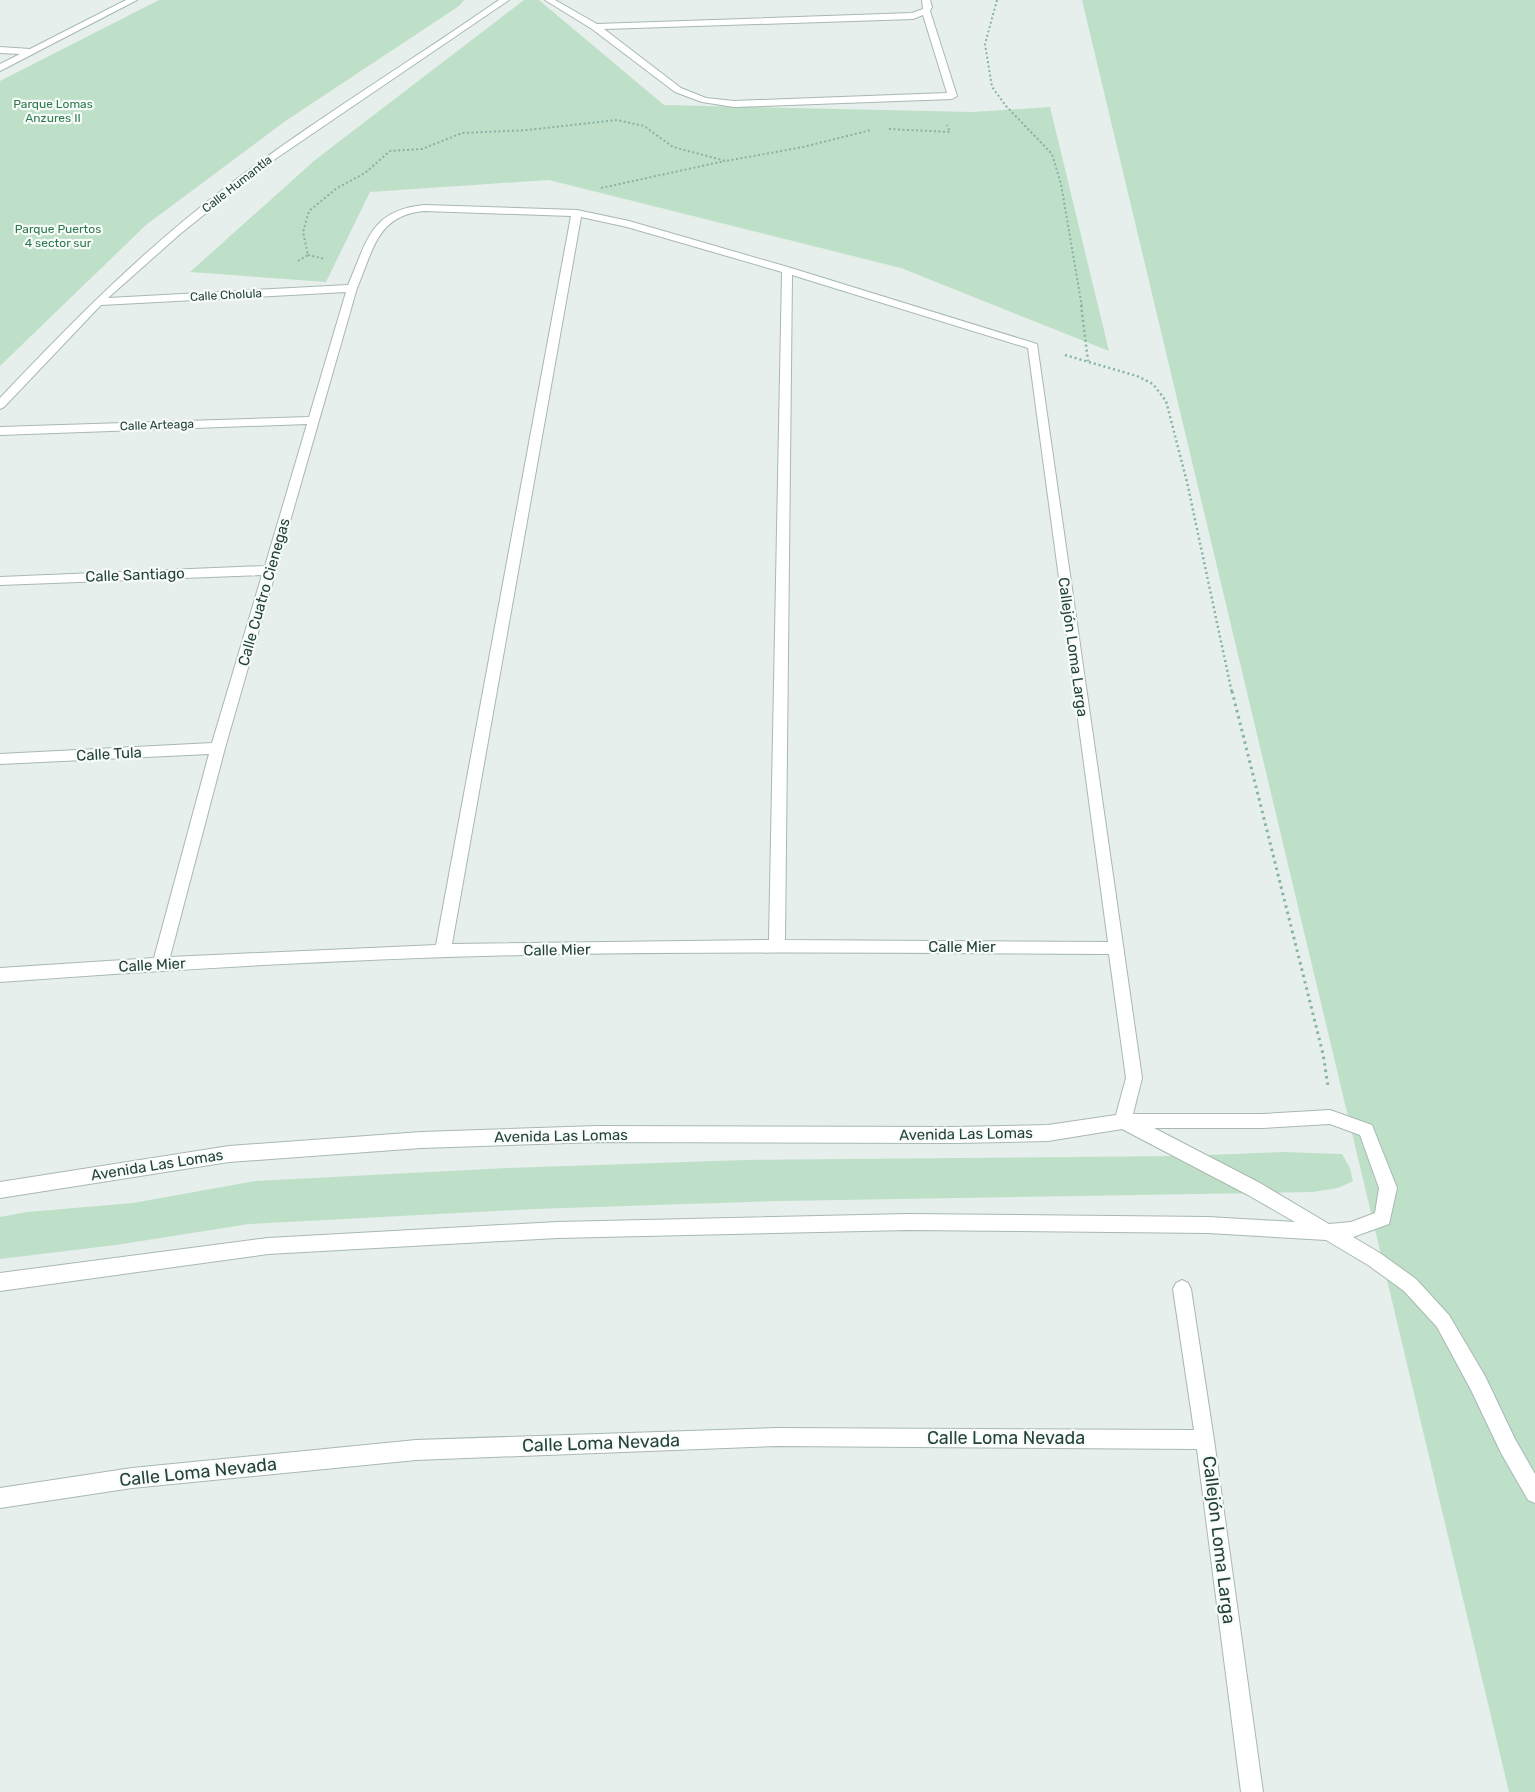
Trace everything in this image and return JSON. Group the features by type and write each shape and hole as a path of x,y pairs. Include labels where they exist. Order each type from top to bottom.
{"street":[{"path":"0,68 133,0"},
{"name":"Calle Humantla","path":"0,405 99,302 154,250 225,191 293,142 453,37 505,0"},
{"path":"549,0 595,27 678,90 692,98 734,104 952,96 926,11 928,7 926,0"},
{"path":"595,27 913,16 926,11"},
{"path":"0,50 30,52"},
{"name":"Calle Cuatro Cienegas","path":"160,964 218,748 352,288 381,224 392,216 407,210 424,208 577,214"},
{"path":"443,951 577,214 629,224 787,270 1033,346"},
{"path":"776,946 787,270"},
{"name":"Calle Cholula","path":"99,302 352,288"},
{"name":"Callejón Loma Larga","path":"1033,346 1114,948 1134,1078 1124,1121"},
{"name":"Calle Arteaga","path":"0,431 313,420"},
{"name":"Calle Santiago","path":"0,581 270,570"},
{"name":"Calle Tula","path":"0,759 218,748"},
{"name":"Calle Mier","path":"0,974 160,964 443,951 776,946 1114,948"},
{"name":"Avenida Las Lomas","path":"0,1190 229,1154 421,1140 597,1134 955,1136 1048,1133 1124,1121 1263,1121 1330,1117 1366,1130 1388,1188 1383,1218 1351,1230 1326,1232"},
{"path":"1124,1121 1254,1189 1374,1259 1410,1285 1443,1322 1478,1383 1508,1446 1535,1493"},
{"path":"0,1282 268,1246 557,1230 917,1222 1208,1225 1326,1232"},
{"name":"Callejón Loma Larga","path":"1182,1289 1205,1440 1252,1792"},
{"name":"Calle Loma Nevada","path":"0,1498 132,1478 416,1450 777,1437 1205,1440"}],"path":[{"path":"997,0 985,44 992,87 1006,106 1052,154 1061,184 1078,277 1088,361"},
{"path":"884,129 950,132 930,96"},
{"path":"308,255 304,232 310,211 337,188 365,173 390,151 422,149 462,133 528,130 617,120 644,126 673,147 726,161"},
{"path":"598,188 804,147 875,129"},
{"path":"296,262 308,255 328,260"},
{"path":"1033,346 1137,376 1153,384 1166,401 1172,420 1240,729 1323,1054 1328,1079 1328,1092"}],"green space":[{"path":"159,0 464,0 459,6 284,122 146,225 0,366 0,81"},
{"path":"524,0 539,0 664,105 973,112 1050,107 1109,351 901,268 549,180 370,192 326,282 190,272 315,160"},
{"path":"1082,0 1535,0 1535,1792 1509,1792"},
{"path":"1284,1152 1342,1154 1350,1168 1353,1181 1338,1188 1313,1192 781,1201 535,1209 249,1224 116,1245 0,1259 0,1217 27,1212 133,1203 255,1181 507,1168 745,1160 1181,1156"}],"park label":[{"name":"Parque Lomas Anzures II","path":"53,111"},
{"name":"Parque Puertos 4 sector sur","path":"58,236"}]}
